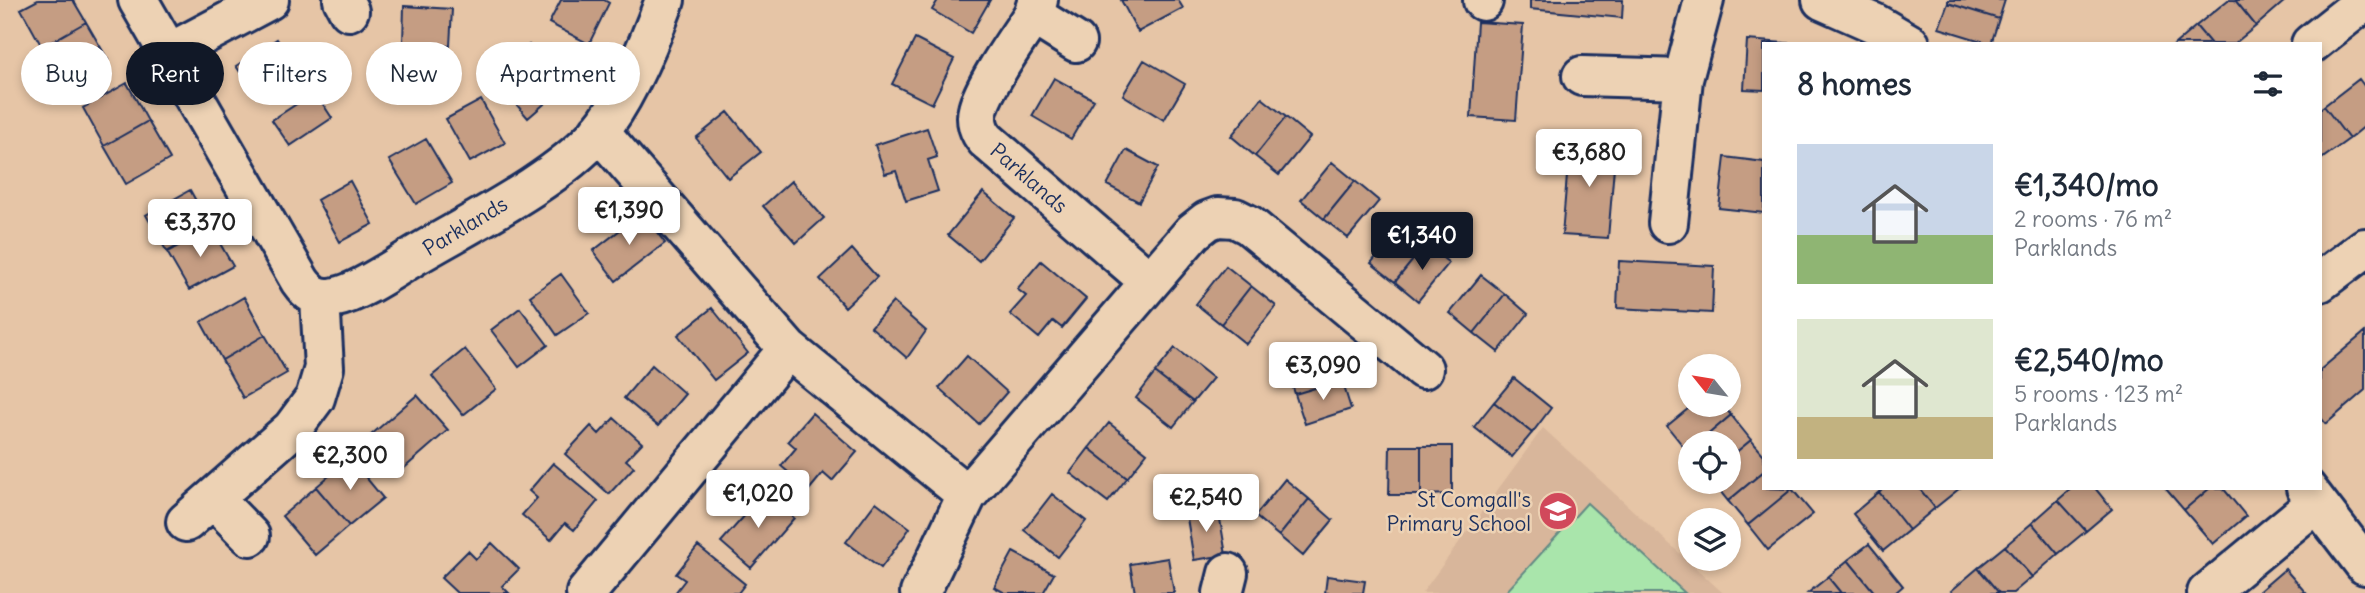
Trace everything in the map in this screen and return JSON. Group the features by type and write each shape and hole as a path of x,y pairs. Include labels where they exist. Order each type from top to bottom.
{"street":[{"path":"138,0 163,42"},
{"path":"190,42 269,0"},
{"name":"Parklands","path":"320,298 342,296 480,218 579,153 599,131 628,86 665,0"},
{"path":"1668,223 1683,79 1704,0"},
{"path":"1822,0 1878,11 1907,42"},
{"name":"Parklands","path":"1076,42 1036,7 982,98 977,116 979,131 986,140 1149,281"},
{"path":"2314,42 2358,14"},
{"path":"1583,76 1683,79"},
{"path":"199,105 300,281 308,291 320,298 324,368 315,398 292,429 200,511 250,536"},
{"path":"599,131 788,349 967,495"},
{"path":"925,591 967,495 1149,281 1202,224 1218,217 1239,220 1249,225 1423,369"},
{"path":"586,593 788,349"},
{"path":"2207,593 2311,496 2365,565"}],"shaded area":[{"name":"St Comgall's Primary School","path":"1543,428 1678,552 1678,571 1699,571 1723,593 1422,593"}],"green space":[{"path":"1587,503 1685,593 1505,593"}],"building":[{"path":"38,0 73,0 86,22 51,42 39,42 21,9"},
{"path":"561,0 604,0 609,3 590,42 549,23"},
{"path":"938,0 990,0 971,33 932,10"},
{"path":"1121,0 1178,0 1183,8 1138,32"},
{"path":"1530,0 1623,0 1622,18 1530,9"},
{"path":"1948,0 2005,0 1999,19 1948,3"},
{"path":"2228,0 2235,0 2256,26 2236,42 2209,42 2196,26"},
{"path":"2235,0 2286,0 2256,26"},
{"path":"1948,3 1999,19 1992,42 1939,28"},
{"path":"404,6 452,9 450,42 403,42"},
{"path":"86,22 98,42 51,42"},
{"path":"1477,22 1523,25 1516,120 1471,117"},
{"path":"2196,26 2209,42 2177,42"},
{"path":"915,39 954,59 932,104 892,84"},
{"path":"1747,40 1772,42 1762,42 1762,90 1744,89"},
{"path":"1144,60 1185,84 1164,120 1123,95"},
{"path":"1054,78 1094,100 1071,139 1032,116"},
{"path":"2359,79 2365,87 2365,126 2349,139 2324,106"},
{"path":"126,84 126,105 139,105 148,121 104,146 83,108 88,105 112,105 112,92"},
{"path":"1262,98 1286,117 1255,156 1231,136"},
{"path":"476,103 476,105 484,105 505,143 470,162 446,119"},
{"path":"295,105 324,105 332,118 290,146 272,120"},
{"path":"517,105 543,105 528,118"},
{"path":"2324,106 2349,139 2322,159"},
{"path":"728,112 761,152 728,178 696,138"},
{"path":"1286,117 1310,137 1279,175 1255,156"},
{"path":"148,121 170,159 126,184 104,146"},
{"path":"927,128 937,157 928,160 938,191 906,201 896,171 885,174 875,145"},
{"path":"426,139 452,183 416,204 389,160"},
{"path":"1570,140 1616,144 1608,238 1562,235"},
{"path":"1126,150 1158,167 1139,202 1107,185"},
{"path":"1725,157 1762,162 1762,213 1719,208"},
{"path":"1332,162 1355,181 1324,219 1301,200"},
{"path":"350,181 373,224 340,242 317,200"},
{"path":"791,181 824,218 796,243 763,206"},
{"path":"1355,181 1379,201 1348,238 1324,219"},
{"path":"190,190 211,228 167,252 146,215"},
{"path":"983,192 1014,218 979,261 948,235"},
{"path":"642,213 665,243 616,281 593,251"},
{"path":"1402,225 1426,244 1395,282 1371,263"},
{"path":"211,228 233,266 189,290 167,252"},
{"path":"1426,244 1449,263 1418,301 1395,282"},
{"path":"852,249 877,277 845,307 820,279"},
{"path":"1041,261 1086,299 1062,328 1053,321 1039,338 1010,314 1026,296 1017,289"},
{"path":"1619,261 1714,266 1712,313 1617,308"},
{"path":"1226,266 1251,286 1221,324 1196,304"},
{"path":"561,274 589,313 557,335 530,296"},
{"path":"1481,275 1505,294 1474,333 1450,313"},
{"path":"1251,286 1276,306 1246,344 1221,324"},
{"path":"1505,294 1528,314 1498,352 1474,333"},
{"path":"244,297 265,335 222,360 201,322"},
{"path":"893,302 926,331 907,358 871,327"},
{"path":"520,308 548,345 519,367 491,330"},
{"path":"712,308 748,353 714,380 678,335"},
{"path":"2365,332 2365,390 2326,424 2322,419 2322,368"},
{"path":"265,335 287,373 243,398 222,360"},
{"path":"1175,348 1213,378 1193,402 1155,373"},
{"path":"465,349 496,389 463,415 432,376"},
{"path":"1332,349 1342,380 1295,394 1286,364"},
{"path":"967,356 1007,392 979,424 939,388"},
{"path":"652,365 685,394 658,426 624,398"},
{"path":"1155,373 1193,402 1173,427 1136,398"},
{"path":"1514,378 1551,408 1532,433 1494,402"},
{"path":"1342,380 1351,409 1305,424 1295,394"},
{"path":"417,395 448,430 402,470 371,435"},
{"path":"1494,402 1532,433 1512,457 1474,427"},
{"path":"812,413 857,452 832,481 823,473 809,490 781,466 796,448 788,441"},
{"path":"1678,417 1729,417 1712,431 1678,431 1678,440 1667,426"},
{"path":"1729,417 1733,417 1751,440 1741,448 1741,431 1712,431"},
{"path":"614,418 642,443 626,460 634,467 609,494 565,454 591,426 599,434"},
{"path":"1109,423 1147,453 1127,478 1089,448"},
{"path":"1751,440 1762,453 1762,473 1741,490 1741,448"},
{"path":"1390,446 1421,446 1421,495 1389,495"},
{"path":"1421,446 1452,446 1452,494 1421,495"},
{"path":"1089,448 1127,478 1108,502 1070,473"},
{"path":"350,458 383,498 349,526 316,487"},
{"path":"553,463 598,501 574,530 565,523 551,540 522,515 537,498 529,491"},
{"path":"1762,473 1762,490 1791,490 1748,525 1741,517 1741,508 1734,508 1728,501 1736,494 1741,494 1741,490"},
{"path":"1285,479 1309,499 1279,536 1255,516"},
{"path":"316,487 349,526 315,555 282,516"},
{"path":"1791,490 1813,514 1768,550 1748,525"},
{"path":"1921,490 1935,508 1909,530 1879,492"},
{"path":"1921,490 1958,490 1935,508"},
{"path":"2070,490 2097,490 2112,509 2086,531 2058,500"},
{"path":"2167,490 2208,490 2184,510"},
{"path":"2208,490 2225,490 2246,516 2213,544 2184,510"},
{"path":"1879,492 1909,530 1883,551 1853,514"},
{"path":"765,493 794,518 751,568 721,542"},
{"path":"1052,494 1086,521 1058,557 1024,530"},
{"path":"1722,494 1736,494 1728,501"},
{"path":"1309,499 1333,520 1303,556 1279,536"},
{"path":"2058,500 2086,531 2058,554 2032,523"},
{"path":"876,502 910,528 881,568 846,542"},
{"path":"1218,507 1226,555 1194,560 1186,512"},
{"path":"2032,523 2058,554 2032,577 2005,546"},
{"path":"492,543 519,569 502,586 509,593 457,593 441,578 468,551 476,559"},
{"path":"1869,544 1903,586 1895,593 1875,593 1848,560"},
{"path":"698,546 745,584 738,593 675,593 685,580 676,574"},
{"path":"2005,546 2032,577 2013,593 1999,593 1978,568"},
{"path":"1013,552 1054,574 1043,593 1005,593 994,587"},
{"path":"1168,558 1174,593 1135,593 1130,564"},
{"path":"1848,560 1875,593 1841,593 1828,577"},
{"path":"1978,568 1999,593 1951,591"},
{"path":"2285,569 2306,593 2257,593"},
{"path":"1327,576 1365,581 1363,593 1325,593"},
{"path":"1828,577 1841,593 1808,593"}],"place":[{"name":"St Comgall's Primary School","path":"1558,511"}]}
